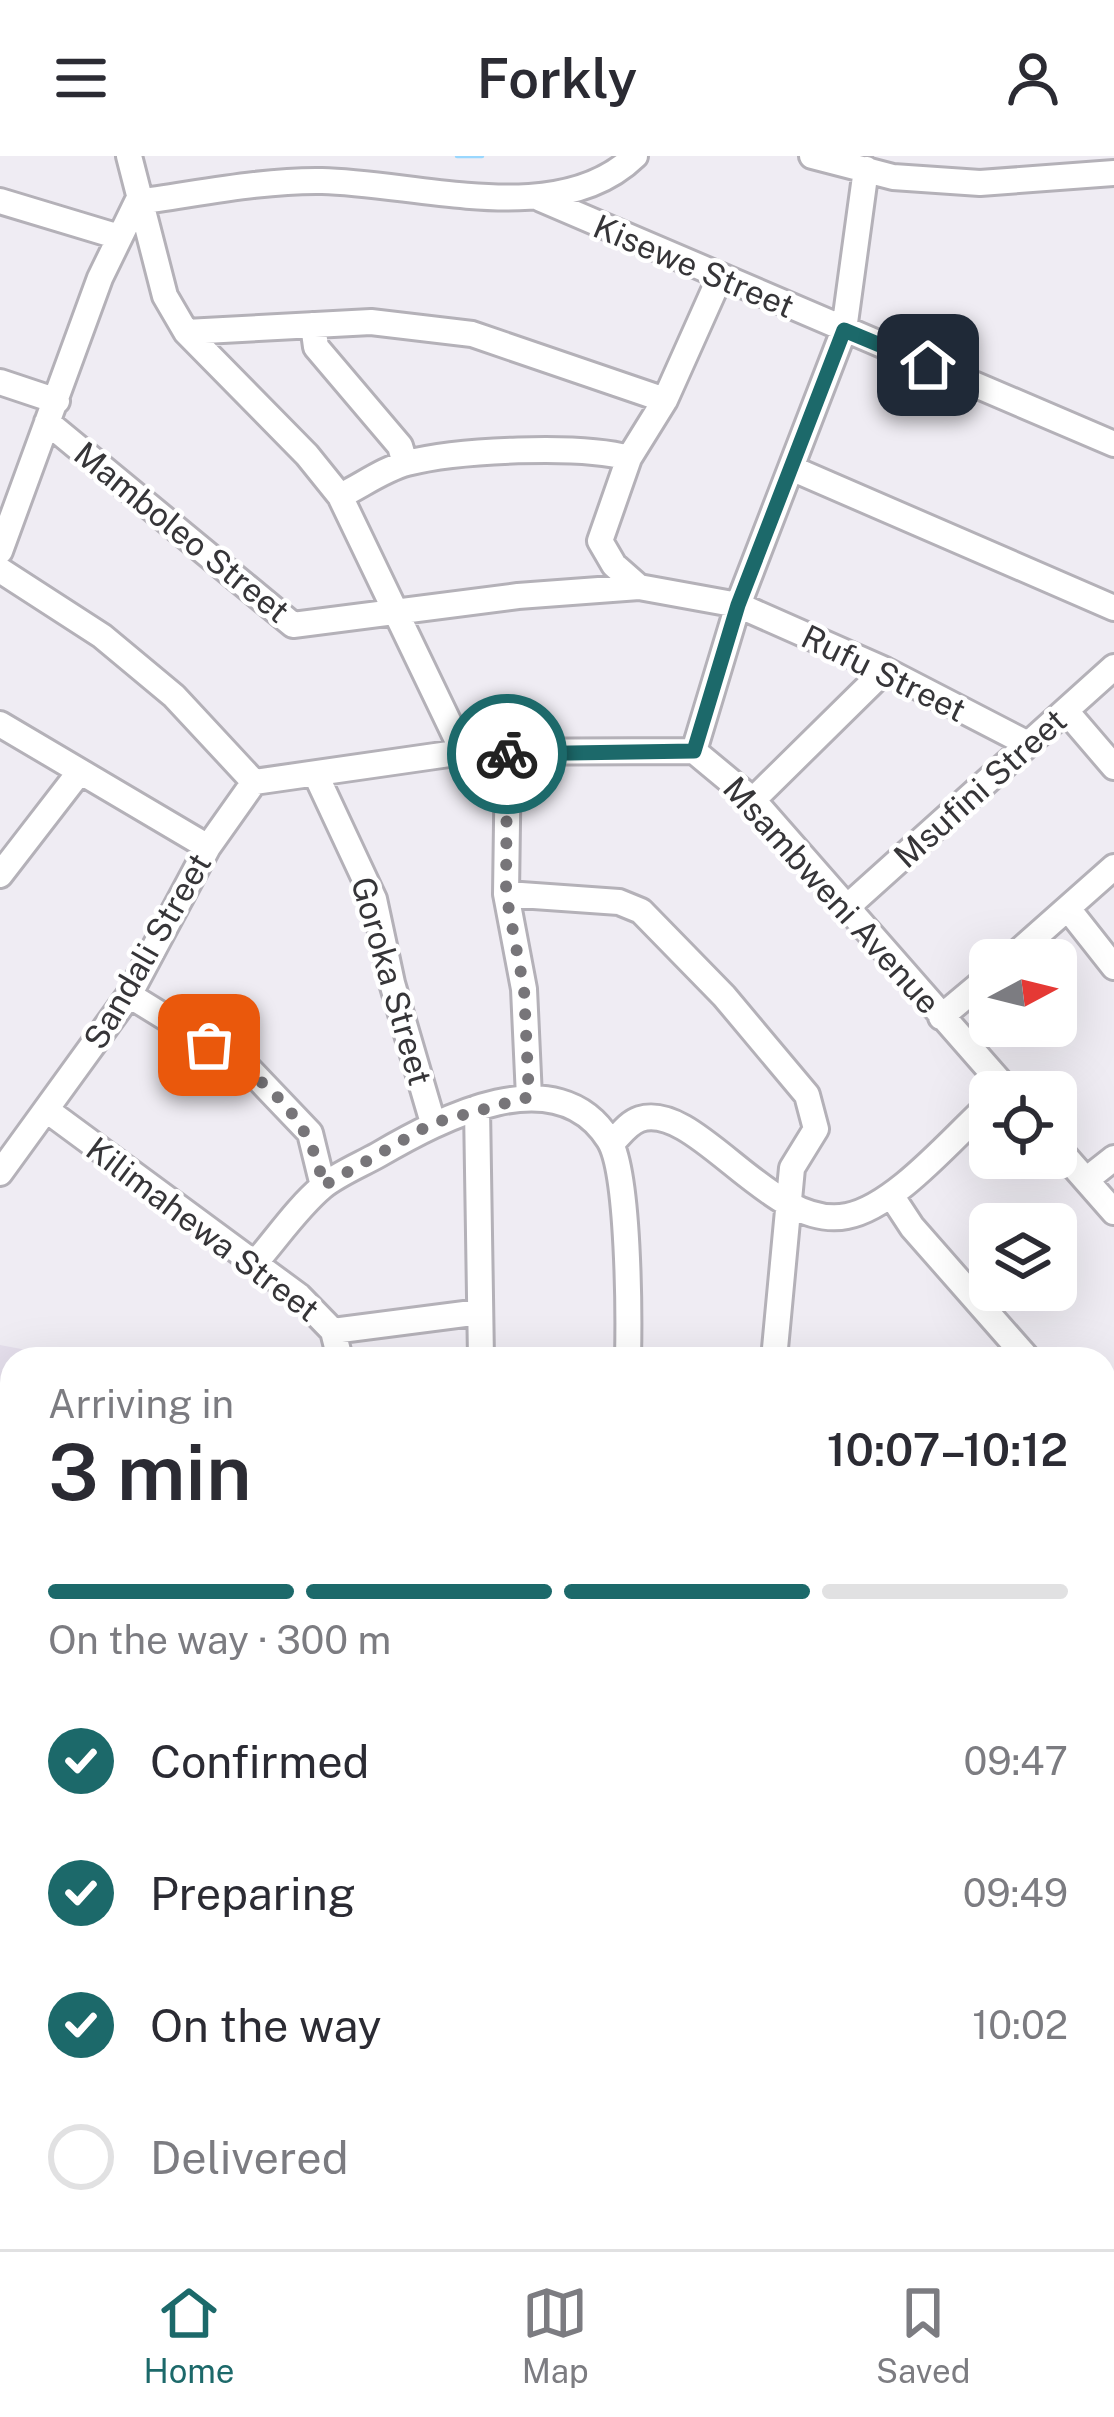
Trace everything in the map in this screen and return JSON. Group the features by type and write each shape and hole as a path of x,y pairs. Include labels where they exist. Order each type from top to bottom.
{"street":[{"path":"0,570 102,636 174,695 254,782 463,752 340,496 307,454 186,332 165,296 137,202 129,156"},
{"path":"137,202 320,181 541,200 616,174 635,156"},
{"path":"812,156 893,177 980,183 1114,173"},
{"path":"694,751 738,605 844,330 866,169"},
{"name":"Kisewe Street","path":"541,200 1114,444"},
{"path":"0,201 116,236"},
{"path":"0,551 116,236 137,202"},
{"path":"639,586 614,566 600,541 628,458 665,400 720,277"},
{"path":"186,332 370,322 472,334 665,400"},
{"path":"313,325 316,346 400,446 405,463"},
{"name":"Mamboleo Street","path":"0,382 52,411 293,625 394,610"},
{"path":"340,496 405,463 508,452 610,452 628,458"},
{"path":"791,468 1114,608"},
{"path":"394,610 639,586"},
{"name":"Rufu Street","path":"639,586 738,605 886,670 1028,744"},
{"name":"Msufini Street","path":"846,908 1114,667"},
{"path":"753,800 886,670"},
{"path":"1066,711 1114,766"},
{"path":"0,724 208,848"},
{"name":"Msambweni Avenue","path":"463,752 694,751 753,800 984,1071"},
{"path":"508,752 506,894 524,989 529,1097"},
{"path":"0,875 78,774"},
{"name":"Goroka Street","path":"316,775 374,899 392,983 433,1123"},
{"name":"Sandali Street","path":"0,1173 129,995 208,848 254,782"},
{"path":"1034,939 1114,867"},
{"path":"506,894 619,902 640,910 724,996 807,1095 816,1129 793,1168 775,1347"},
{"path":"1069,910 1114,968"},
{"path":"941,1017 969,994"},
{"path":"129,995 249,1069 310,1133 323,1186"},
{"path":"255,1263 323,1186 433,1123 529,1097 552,1100 593,1119 612,1143 620,1180 627,1347"},
{"path":"477,1108 481,1347"},
{"name":"Kilimahewa Street","path":"48,1112 255,1263 334,1330 338,1347"},
{"path":"612,1143 640,1119 656,1119 711,1141 740,1174 830,1218 869,1210 969,1124"},
{"path":"1086,1180 1114,1158"},
{"path":"1077,1170 1114,1212"},
{"path":"891,1195 912,1227 1017,1347"},
{"path":"334,1330 480,1312"}],"waterway":[{"path":"457,156 482,156"}],"way so far":[{"path":"209,1045 249,1069 310,1133 323,1186 433,1123 529,1097 524,989 506,894 507,754"}],"route":[{"path":"507,754 694,751 738,605 844,330 928,365"}]}
